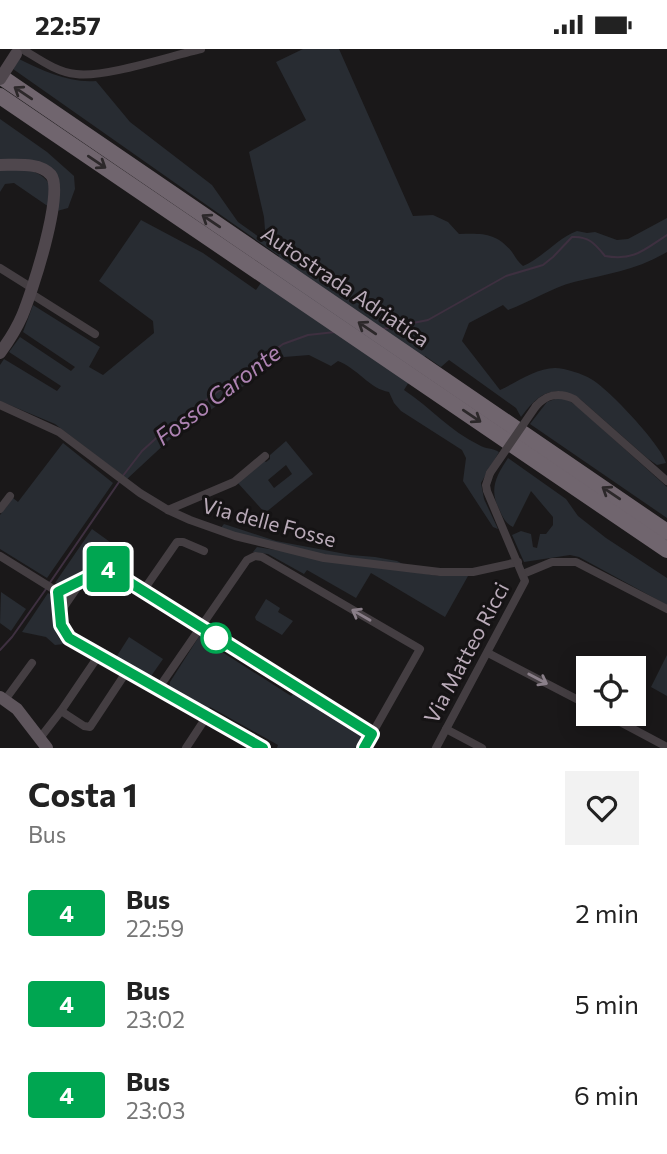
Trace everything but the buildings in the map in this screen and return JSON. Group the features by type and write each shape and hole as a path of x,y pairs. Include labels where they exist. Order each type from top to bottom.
{"highway":[{"name":"Autostrada Adriatica","path":"0,78 264,266 420,372 667,532"},
{"name":"Autostrada Adriatica","path":"0,96 264,266"},
{"name":"Autostrada Adriatica","path":"420,372 667,550"}],"main road":[{"path":"3,698 17,709 44,743"}],"street":[{"path":"0,78 19,51 57,69 83,75 201,49"},
{"path":"0,165 34,166 44,169 55,181 54,210 31,290 18,326 0,353"},
{"path":"0,268 95,334"},
{"path":"667,481 574,399 553,395 536,407 490,473 486,485 523,574 552,562 576,562 667,609"},
{"name":"Via delle Fosse","path":"0,405 59,432 125,482 168,510 214,530 324,558 457,573 488,570 518,562"},
{"path":"168,510 234,482 265,456"},
{"path":"0,509 10,496"},
{"path":"143,591 177,542 204,551"},
{"path":"0,556 52,587 61,611 61,625 67,636 262,748"},
{"path":"158,689 247,560 259,556 420,649 365,748"},
{"path":"52,587 83,580 106,569 372,734"},
{"name":"Via Matteo Ricci","path":"436,748 522,591 525,581 523,574"},
{"path":"61,611 83,580"},
{"path":"488,653 576,699"},
{"path":"44,743 61,711 99,655"},
{"path":"3,698 32,663"},
{"path":"61,711 90,727 127,671"},
{"path":"186,748 206,716"},
{"path":"628,726 667,747"},
{"path":"446,729 482,748"}],"shaded area":[{"path":"303,49 339,49 413,216 433,215 448,222 459,234 482,234 495,238 512,252 523,266 577,231 595,232 617,240 628,239 667,218 667,252 633,267 565,285 508,310 503,305 469,323 462,341 500,390 548,369 569,370 591,379 633,418 655,444 666,463 657,465 647,458 580,399 570,394 546,393 533,402 521,417 516,408 449,360 441,367 425,356 404,390 449,426 481,446 499,452 481,483 484,499 498,529 493,527 463,481 466,458 462,450 401,411 389,392 376,387 338,361 331,366 309,355 284,357 169,440 127,479 55,424 0,401 0,365 4,359 57,391 61,386 9,352 20,337 71,371 75,367 23,332 33,305 100,347 89,367 103,375 154,333 153,321 99,281 141,220 203,253 256,290 279,256 13,69 19,59 66,78 96,81 130,122 212,185 238,222 266,242 264,217 249,152 306,120 276,62"},
{"path":"0,119 47,152 74,176 75,189 68,208 57,211 59,186 53,171 0,160"},
{"path":"0,167 29,170 47,180 51,187 49,207 14,183 5,184 0,192"},
{"path":"567,399 578,407 667,487 667,518 530,424 547,402"},
{"path":"286,441 313,474 265,513 237,482 263,460 266,462 270,459 270,455","holes":["286,465 292,474 274,488 268,480"]},
{"path":"63,443 113,483 47,578 0,549 0,515 13,498 18,502"},
{"path":"508,458 566,499 578,516 606,538 667,578 667,605 579,557 570,555 524,562 512,535 521,531 531,534 533,547 537,548 540,534 546,534 553,525 553,517 531,491 513,527 506,522 496,502 494,489 497,477"},
{"path":"224,524 276,541 403,564 340,559 220,529"},
{"path":"92,529 128,555 119,569 101,567 71,583 55,583"},
{"path":"257,547 439,576 468,576 445,617 371,573 356,598 307,570 304,574 268,554 253,552"},
{"path":"1,592 26,609 11,631 0,623"},
{"path":"48,593 53,596 56,632 64,644 55,645 46,637 22,632"},
{"path":"266,599 280,608 278,612 293,621 282,635 256,620 255,617"},
{"path":"200,635 221,646 219,650 291,696 294,693 363,736 357,748 277,748 278,745 210,707 206,711 169,690 170,682"},
{"path":"129,637 163,659 149,679 115,659"},
{"path":"667,655 667,696 651,687"}],"waterway":[{"name":"Fosso Caronte","path":"383,329 428,320 506,276 543,265 572,237 587,239 605,256 624,257 645,250 667,235"},
{"name":"Fosso Caronte","path":"122,477 142,451 164,431 283,344 308,335 335,332"},
{"name":"Fosso Caronte","path":"49,584 119,482"},
{"name":"Fosso Caronte","path":"0,650 46,589"}],"bus line":[{"name":"4","path":"263,748 69,638 61,625 58,592 99,571 106,569 113,572 372,734 364,748"}]}
